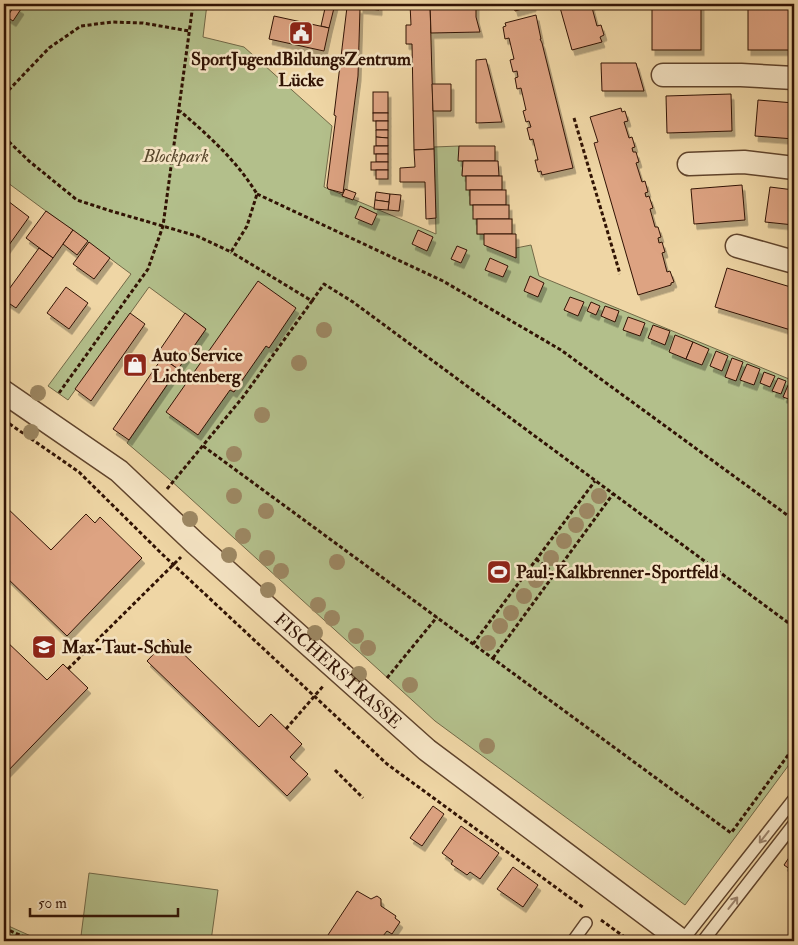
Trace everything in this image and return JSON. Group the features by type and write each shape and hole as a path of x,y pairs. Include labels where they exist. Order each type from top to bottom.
{"street":[{"path":"663,75 741,75 794,78"},
{"path":"689,164 744,162 794,168"},
{"path":"737,246 794,262"},
{"name":"FISCHERSTRASSE","path":"4,392 119,471 196,543 427,750 682,941"}],"lane":[{"path":"682,941 794,799"},
{"path":"703,941 794,824"},
{"path":"572,941 586,923"}],"path":[{"path":"59,393 148,269 163,226 193,4"},
{"path":"4,95 49,48 81,26 112,22 143,23 189,31"},
{"path":"180,111 202,129 246,175 257,194 443,281 561,350 794,520"},
{"path":"574,118 620,274"},
{"path":"4,138 77,200 111,212 197,236 252,263 312,301"},
{"path":"231,252 247,226 257,194"},
{"path":"172,482 243,397 324,284 353,302 794,627"},
{"path":"4,420 79,472 173,564 387,764 585,908"},
{"path":"204,446 731,833 794,747"},
{"path":"473,644 595,481"},
{"path":"493,658 613,494"},
{"path":"68,669 196,543"},
{"path":"536,559 556,574"},
{"path":"388,678 437,617"},
{"path":"286,729 338,670"},
{"path":"335,770 363,798"},
{"path":"600,919 630,941"},
{"path":"4,928 33,941"}],"green space":[{"name":"Blockpark","path":"4,4 207,4 203,37 244,47 332,126 324,187 436,234 434,147 459,146 459,160 463,161 462,175 466,176 470,190 470,204 473,205 477,219 477,234 484,234 516,258 516,248 531,245 539,276 789,379 794,363 794,758 685,905 435,721 127,443 206,329 149,287 68,400 48,386 131,274 4,180"},
{"path":"89,873 218,890 211,941 119,941 81,936"},
{"path":"4,924 42,941 4,941"}],"building":[{"path":"326,4 335,4 329,28 321,26"},
{"path":"360,4 379,4 379,10 360,8"},
{"path":"410,4 430,4 434,149 414,150 412,44 406,44 406,25 411,25"},
{"path":"430,4 476,4 476,17 480,32 431,33"},
{"path":"513,4 533,4 533,6 515,11"},
{"path":"559,4 591,4 597,26 601,25 604,35 600,37 602,42 572,50"},
{"path":"652,4 701,4 701,50 652,50"},
{"path":"748,4 794,4 794,50 748,50"},
{"path":"15,5 21,9 13,21 7,17"},
{"path":"347,7 360,8 358,76 343,193 328,189 327,186"},
{"path":"536,15 540,39 573,168 542,175 541,171 538,172 535,160 538,160 533,139 530,140 527,128 531,127 529,121 526,122 523,111 526,110 521,88 517,89 515,78 518,77 517,71 513,72 510,60 514,59 509,38 505,39 503,27 506,26 505,23"},
{"path":"274,16 329,28 324,51 269,39"},
{"path":"486,59 502,122 476,123 476,60"},
{"path":"601,63 636,63 644,91 602,91"},
{"path":"432,84 451,84 451,111 433,111"},
{"path":"373,92 388,92 388,113 373,113"},
{"path":"731,94 732,131 667,133 666,96"},
{"path":"758,100 794,103 794,139 755,136"},
{"path":"621,108 622,112 625,111 628,121 624,122 629,138 632,137 635,147 632,148 633,152 636,152 639,162 636,163 642,182 645,181 648,192 645,193 646,197 649,196 653,208 650,209 655,227 658,227 661,237 658,238 659,243 662,242 665,252 662,253 667,272 670,271 674,282 671,285 638,295 594,143 598,142 590,117"},
{"path":"373,113 388,113 388,121 373,121"},
{"path":"376,121 388,121 388,130 376,130"},
{"path":"376,130 388,130 388,138 376,137"},
{"path":"376,137 388,138 388,146 376,146"},
{"path":"374,146 388,146 388,154 374,154"},
{"path":"459,146 495,146 495,161 458,161"},
{"path":"434,149 436,218 426,219 425,182 400,182 400,168 415,167 414,150"},
{"path":"376,154 388,154 388,162 376,162"},
{"path":"463,161 498,161 499,176 462,176"},
{"path":"371,162 388,162 388,170 371,170"},
{"path":"376,170 388,170 388,179 376,179"},
{"path":"466,176 502,176 502,190 466,190"},
{"path":"742,185 745,220 694,224 691,189"},
{"path":"770,187 794,190 794,225 765,222"},
{"path":"345,189 356,193 353,200 342,196"},
{"path":"470,190 506,190 506,205 470,205"},
{"path":"376,192 390,194 389,202 375,200"},
{"path":"390,194 401,195 399,211 388,210"},
{"path":"4,198 29,217 4,252"},
{"path":"375,200 389,202 388,210 374,209"},
{"path":"473,205 509,205 509,219 473,219"},
{"path":"360,206 377,214 372,225 355,218"},
{"path":"46,211 73,230 53,258 26,238"},
{"path":"477,219 512,219 512,234 477,234"},
{"path":"73,230 88,241 77,255 63,244"},
{"path":"418,230 433,237 427,251 412,244"},
{"path":"484,234 516,234 516,258 484,245"},
{"path":"89,242 110,258 94,279 73,264"},
{"path":"457,246 467,250 461,263 451,259"},
{"path":"39,248 53,258 16,308 4,300 4,296"},
{"path":"490,258 508,266 503,277 485,270"},
{"path":"727,268 794,288 794,331 715,307"},
{"path":"530,276 544,283 538,297 524,291"},
{"path":"258,281 296,308 269,348 266,346 234,392 230,390 198,435 166,412"},
{"path":"66,287 88,303 69,329 47,313"},
{"path":"570,297 584,302 578,316 564,310"},
{"path":"591,302 600,306 596,315 587,311"},
{"path":"605,306 619,311 615,322 601,316"},
{"path":"130,313 145,324 91,401 75,389"},
{"path":"185,313 206,329 178,369 157,354"},
{"path":"628,317 645,323 640,336 623,330"},
{"path":"653,325 670,331 665,345 648,338"},
{"path":"675,335 693,342 686,359 669,352"},
{"path":"693,342 709,349 702,365 686,359"},
{"path":"716,351 728,356 722,371 710,366"},
{"path":"162,358 178,369 129,440 113,429"},
{"path":"732,358 743,362 736,381 725,377"},
{"path":"747,364 760,369 754,385 740,380"},
{"path":"764,372 775,376 770,387 760,383"},
{"path":"778,378 786,381 781,394 772,391"},
{"path":"789,383 794,385 794,401 783,397"},
{"path":"4,505 51,550 86,514 95,523 100,517 142,558 67,636 4,575"},
{"path":"4,639 47,680 63,664 88,688 4,775"},
{"path":"168,639 259,727 271,714 302,744 290,757 308,774 287,796 147,661"},
{"path":"433,806 444,814 422,846 410,838"},
{"path":"461,826 499,853 480,879 470,872 467,875 451,864 453,861 442,853"},
{"path":"794,850 794,872 784,865"},
{"path":"513,867 538,885 523,907 497,889"},
{"path":"357,891 371,899 377,896 381,899 381,906 396,916 395,918 400,922 392,934 387,931 379,941 324,941"}],"place":[{"name":"SportJugendBildungsZentrum Lücke","path":"301,33"},
{"name":"Auto Service Lichtenberg","path":"135,365"},
{"name":"Paul-Kalkbrenner-Sportfeld","path":"499,572"},
{"name":"Max-Taut-Schule","path":"44,647"}]}
